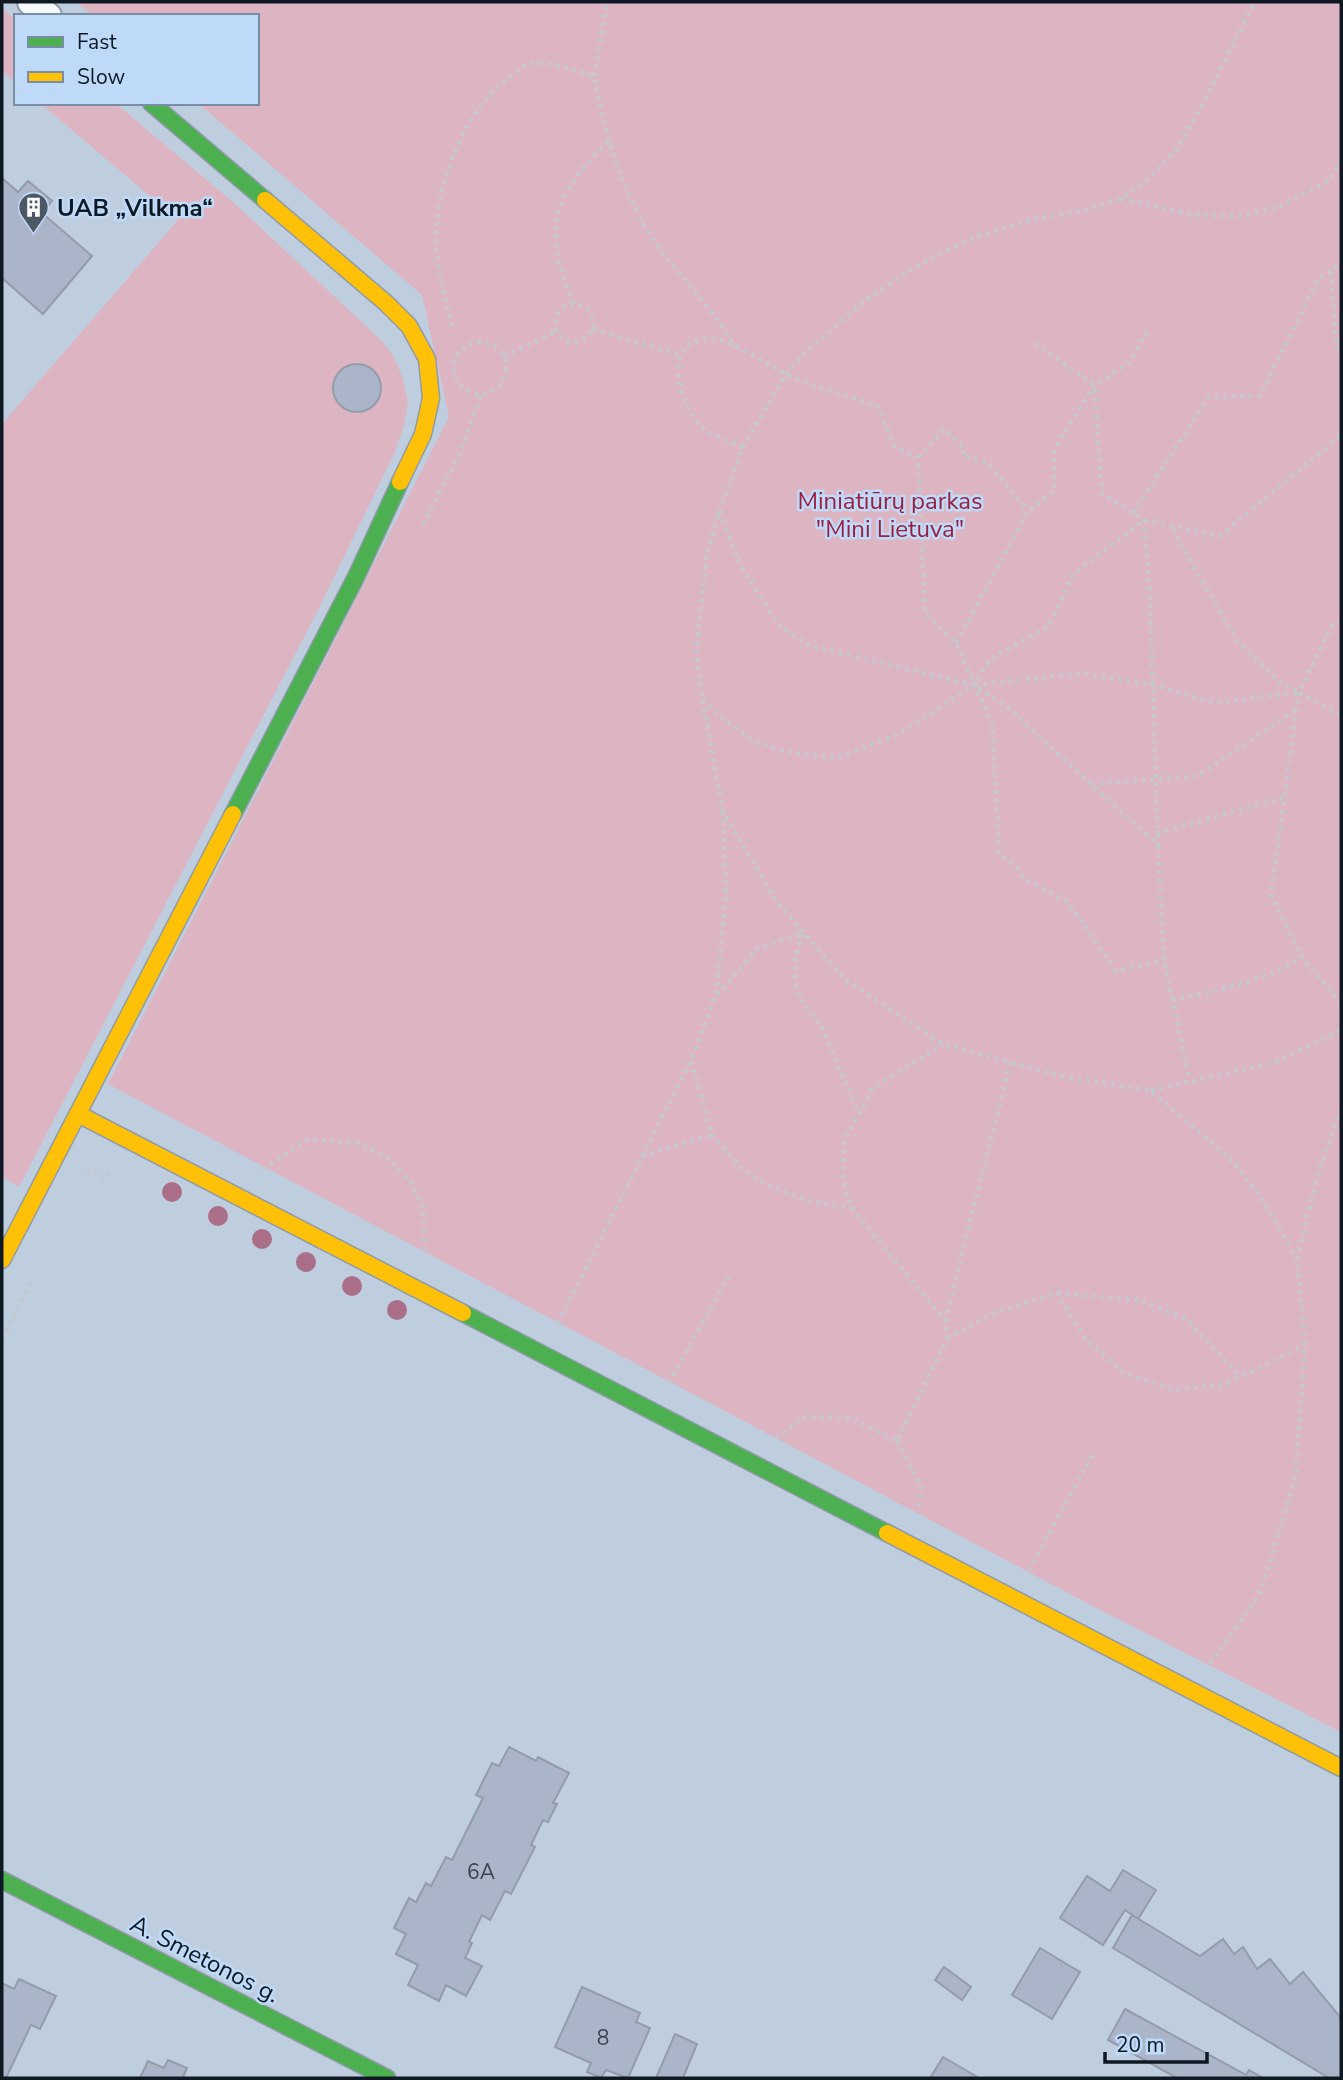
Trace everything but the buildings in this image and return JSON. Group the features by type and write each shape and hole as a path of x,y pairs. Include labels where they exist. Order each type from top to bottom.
{"street":[{"path":"31,2 46,14"},
{"path":"2,1260 356,577 423,435 430,398 427,359 408,326 386,303 153,105"},
{"path":"78,1114 1341,1768"},
{"name":"A. Smetonos g.","path":"2,1880 387,2078"}],"path":[{"path":"607,2 594,76 608,142 623,184 644,225 668,261 699,296 737,347"},
{"path":"555,1329 691,1060 716,995 726,894 723,812 696,653 707,554 743,447 786,374 804,353 868,298 923,261 978,236 1120,199 1151,177 1176,150 1198,113 1255,2"},
{"path":"453,328 445,301 436,242 439,200 453,156 469,124 491,93 527,64 548,63 594,76"},
{"path":"573,303 555,249 558,207 566,189 608,142"},
{"path":"1120,199 1194,215 1239,216 1276,208 1331,179 1341,162"},
{"path":"1133,513 1209,397 1260,396 1318,279 1341,264"},
{"path":"1331,270 1336,340 1341,356"},
{"path":"573,303 590,311 594,320 593,329 588,337 580,342 570,343 556,332 554,322 557,313 564,306 573,303"},
{"path":"956,643 1028,510 1054,491 1054,450 1094,385 1129,363 1149,327"},
{"path":"593,329 680,355"},
{"path":"504,356 556,332"},
{"path":"457,339 461,349"},
{"path":"743,447 715,436 699,424 685,402 677,374 680,355 694,341 713,339 737,347 786,374 876,405 895,447 918,457"},
{"path":"484,341 496,347 504,356 507,369 503,381 494,390 482,394 469,392 459,384 454,373 454,360 461,349 471,342 484,341"},
{"path":"1032,341 1094,385"},
{"path":"1094,385 1102,493 1144,520 1220,536 1341,435"},
{"path":"1028,510 987,462 964,456 963,447 945,429 918,457 925,613 956,643 992,724 999,853 1016,866 1025,879 1068,902 1116,971 1164,960"},
{"path":"719,512 742,568 780,626 811,646 974,685 1082,673 1153,685 1216,703 1299,692"},
{"path":"702,698 725,721 757,742 783,751 836,758 899,734 974,685 991,657 1049,626 1073,574 1144,520"},
{"path":"1144,520 1150,596 1157,833 1164,960 1189,1081"},
{"path":"1169,525 1237,641 1279,682 1341,715"},
{"path":"1341,621 1331,627 1299,692 1271,895 1302,957 1341,1004"},
{"path":"974,685 1008,708 1158,845"},
{"path":"1091,784 1197,776 1297,709"},
{"path":"1157,833 1283,798"},
{"path":"723,812 777,902 846,980 943,1044 1065,1077 1150,1090 1273,1063 1341,1031"},
{"path":"716,995 757,949 803,933"},
{"path":"803,933 795,958 795,982 803,1002 821,1026 859,1113"},
{"path":"1172,1000 1244,985 1278,972 1302,957"},
{"path":"943,1044 873,1088 844,1141 843,1180 852,1208 945,1321"},
{"path":"691,1060 712,1135 741,1168 765,1184 809,1201 852,1208"},
{"path":"897,1441 947,1338 945,1321 1010,1063"},
{"path":"1150,1090 1234,1162 1261,1198 1297,1259"},
{"path":"1192,1691 1260,1594 1295,1480 1305,1346 1297,1259 1319,1171 1341,1110"},
{"path":"642,1156 712,1135"},
{"path":"253,1175 307,1139 358,1143 388,1158 412,1184 423,1209 426,1245 424,1263"},
{"path":"665,1389 730,1274"},
{"path":"947,1338 993,1312 1057,1293 1139,1300 1186,1319 1241,1377"},
{"path":"1057,1293 1085,1339 1126,1374 1175,1390 1226,1384 1305,1346"},
{"path":"767,1445 805,1417 851,1418 897,1441 921,1486 918,1520"},
{"path":"1025,1576 1094,1452"}],"green space":[{"name":"Miniatiūrų parkas \"Mini Lietuva\"","path":"76,2 1341,2 1341,1732 1100,1610 108,1084 449,417 422,295 200,105 259,105 259,14 91,14"},
{"path":"2,8 14,18 14,81 2,71"},
{"path":"42,105 117,105 233,202 381,340 393,355 402,376 408,402 404,426 394,454 317,612 19,1187 2,1177 2,424 178,220"}],"traffic: fast":[{"path":"153,105 265,200"},
{"path":"233,814 356,577 400,482"},
{"path":"463,1313 887,1533"},
{"path":"2,1880 387,2078"}],"traffic: slow":[{"path":"265,200 386,303 409,326 427,359 431,398 423,434 400,482"},
{"path":"2,1260 233,814"},
{"path":"78,1114 463,1313"},
{"path":"887,1533 1341,1768"}],"place":[{"name":"UAB „Vilkma“","path":"34,235"}]}
